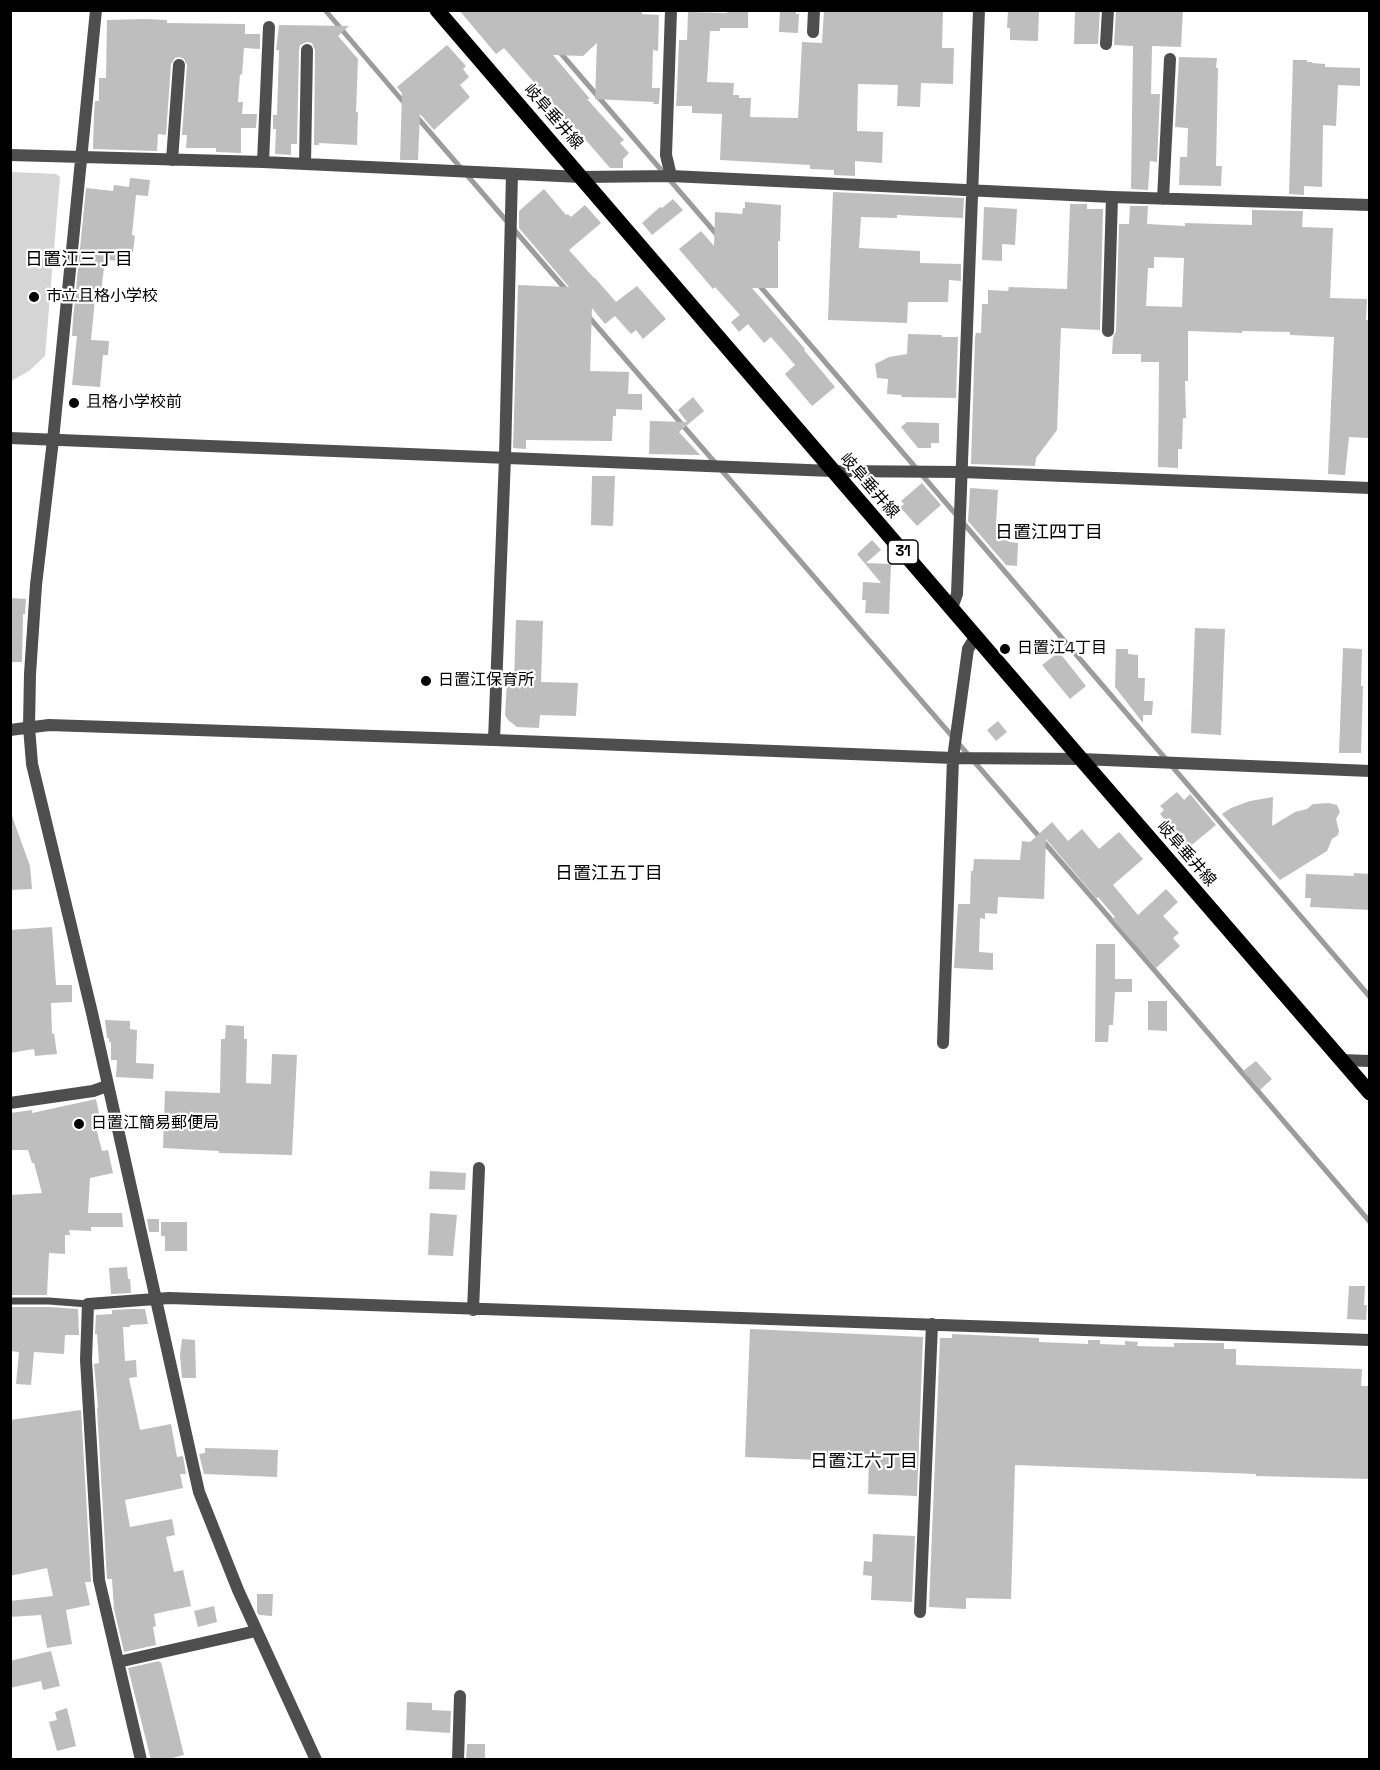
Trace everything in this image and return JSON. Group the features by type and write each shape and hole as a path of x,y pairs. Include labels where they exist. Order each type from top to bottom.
{"main road":[{"name":"岐阜垂井線","path":"437,10 1370,1093"}],"street":[{"path":"96,10 53,440 36,585 30,674 29,727 32,764 92,1012 199,1492 256,1631 315,1760"},
{"path":"671,10 666,155 671,176"},
{"path":"813,32 814,10"},
{"path":"952,608 957,594 979,10"},
{"path":"1107,44 1108,10"},
{"path":"263,162 269,27"},
{"path":"305,164 307,50"},
{"path":"1163,199 1170,58"},
{"path":"172,160 179,65"},
{"path":"10,155 263,162 581,177 671,176 1112,197 1370,205"},
{"path":"494,740 505,457 512,174"},
{"path":"1108,331 1112,197"},
{"path":"10,438 832,471 962,472 1370,488"},
{"path":"943,1043 953,758 968,649 976,636"},
{"path":"10,730 49,725 953,758 1081,759 1370,771"},
{"path":"1340,1060 1370,1061"},
{"path":"10,1103 93,1091 107,1086"},
{"path":"473,1310 479,1168"},
{"path":"141,1760 99,1580 86,1360 88,1304 169,1298 1370,1340"},
{"path":"920,1612 932,1324"},
{"path":"118,1662 256,1631"},
{"path":"458,1760 460,1696"}],"lane":[{"path":"10,1301 49,1300 88,1304"}],"shaded area":[{"name":"市立且格小学校","path":"11,172 56,174 60,177 45,356 29,371 11,381"}],"building":[{"path":"459,10 642,10 642,14 659,15 658,51 653,50 652,88 660,88 659,104 595,99 597,43 583,56 553,55 590,99 587,99 624,140 620,143 629,153 623,159 623,168 610,168 573,125 568,130 550,110 555,106 504,48 496,54"},
{"path":"727,10 748,10 748,28 720,28 720,31 710,31 707,82 734,83 733,95 739,95 739,98 751,98 750,117 798,118 802,42 822,43 824,10 943,10 942,48 954,48 953,84 921,83 920,107 897,106 898,85 858,84 857,131 883,132 882,163 855,161 855,176 834,175 834,170 810,169 810,165 720,160 722,114 692,113 692,106 676,106 679,40 687,40 688,12 727,13"},
{"path":"780,10 796,10 796,14 799,14 798,33 779,32"},
{"path":"1008,10 1039,10 1038,41 1010,40 1010,28 1007,28"},
{"path":"1075,10 1100,10 1098,44 1074,44"},
{"path":"1116,10 1183,10 1181,47 1152,46 1151,94 1160,94 1157,162 1150,161 1148,190 1131,189 1133,46 1114,45"},
{"path":"107,20 167,20 167,23 245,24 245,34 260,34 260,49 244,48 238,102 243,102 242,114 257,114 256,128 241,128 241,153 216,152 216,148 186,148 187,135 182,135 187,65 184,59 179,57 175,58 171,64 166,135 158,134 157,151 93,149 95,101 99,101 99,78 106,78"},
{"path":"279,25 349,26 338,36 358,59 357,145 319,143 319,145 314,145 315,50 312,43 307,42 300,45 299,50 297,144 291,144 291,155 275,154 276,129 273,129 273,115 277,115 279,50 276,50"},
{"path":"447,45 466,66 463,69 469,77 460,85 470,97 434,130 420,114 418,160 400,160 402,93 397,87"},
{"path":"1179,57 1217,58 1216,166 1222,166 1221,186 1179,185 1180,157 1187,157 1188,128 1175,127"},
{"path":"1293,60 1307,60 1307,62 1325,64 1325,67 1360,68 1360,86 1338,85 1336,126 1323,125 1322,187 1304,186 1304,195 1289,194"},
{"path":"130,178 150,180 148,196 136,195 132,235 135,236 133,252 124,252 124,261 105,260 100,300 95,299 91,340 109,341 108,355 103,355 100,387 72,385 77,336 72,336 73,319 86,188 113,191 114,185 129,187"},
{"path":"544,189 566,215 571,217 585,205 601,223 569,250 616,302 637,286 666,319 643,339 636,330 631,334 615,316 605,324 592,308 590,371 629,372 628,394 642,394 642,410 616,409 616,416 613,416 612,441 526,440 526,449 513,448 518,285 569,287 519,228 519,211"},
{"path":"833,192 964,198 963,218 897,215 897,218 861,217 859,248 920,251 920,263 961,264 961,281 949,280 948,302 908,302 907,323 828,320"},
{"path":"673,199 683,210 652,235 642,223"},
{"path":"745,202 781,205 778,288 752,288 835,387 812,406 785,374 795,365 771,337 764,343 748,324 739,332 731,322 740,315 715,287 713,289 679,249 701,231 714,246 715,212 742,214"},
{"path":"1070,204 1087,204 1087,209 1103,209 1100,330 1061,328 1057,430 1036,458 1035,466 971,464 975,337 976,333 981,333 982,304 988,304 988,290 1008,291 1009,287 1067,289"},
{"path":"1130,206 1148,206 1147,224 1252,225 1252,210 1303,211 1302,227 1333,228 1330,298 1367,299 1366,320 1370,320 1368,438 1349,437 1345,475 1328,474 1334,337 1290,335 1290,332 1188,331 1188,381 1185,381 1186,418 1183,418 1182,449 1178,449 1178,468 1158,467 1159,362 1141,362 1141,354 1112,354 1116,331 1119,224 1129,224","holes":["1154,257 1184,258 1182,307 1146,306 1148,268 1154,268"]},
{"path":"984,207 1017,209 1015,245 1002,244 1002,261 982,260"},
{"path":"908,334 958,337 956,398 901,397 902,395 887,394 888,379 877,378 875,364 889,357 907,354"},
{"path":"693,397 704,411 679,432 700,455 649,454 650,421 687,422 678,410"},
{"path":"907,422 939,423 939,443 931,443 931,448 918,448 901,427"},
{"path":"592,476 615,476 613,526 591,525"},
{"path":"922,483 941,505 917,526 900,507 904,504 901,501"},
{"path":"970,488 998,490 996,523 1009,523 1009,542 1018,543 1017,566 1006,565 968,521"},
{"path":"872,540 881,550 866,563 891,564 889,614 865,613 866,600 862,600 863,582 881,583 857,554"},
{"path":"10,598 26,599 25,614 23,614 22,662 10,662"},
{"path":"516,620 543,621 541,682 578,683 576,716 540,715 539,728 517,727 508,720 505,715 507,681 514,682"},
{"path":"1195,628 1225,629 1221,735 1191,733"},
{"path":"1343,648 1362,649 1361,753 1339,753"},
{"path":"1116,649 1128,649 1128,654 1138,655 1138,678 1145,678 1144,701 1153,701 1152,715 1143,715 1143,723 1115,687"},
{"path":"1059,652 1086,686 1070,699 1042,665"},
{"path":"998,721 1007,732 996,741 987,730"},
{"path":"1177,792 1184,800 1190,794 1216,825 1188,848 1160,814 1164,810 1160,806"},
{"path":"1273,797 1272,826 1313,804 1337,805 1340,812 1336,819 1338,835 1332,839 1327,851 1280,880 1222,814 1250,801"},
{"path":"10,816 12,816 30,866 32,889 10,890"},
{"path":"1052,822 1068,841 1082,829 1099,849 1119,832 1143,859 1113,885 1138,915 1166,889 1178,902 1163,916 1179,933 1173,938 1180,946 1156,968 1112,919 1115,917 1098,897 1097,899 1046,839 1044,899 998,897 997,914 985,913 985,919 980,918 979,952 993,953 993,970 954,968 958,904 970,904 971,871 973,871 974,859 1020,860 1022,841 1030,842"},
{"path":"1354,873 1370,874 1370,910 1310,907 1311,898 1305,898 1306,874 1354,876"},
{"path":"52,927 56,985 72,985 72,1002 51,1003 52,1034 54,1033 57,1054 35,1056 34,1049 10,1053 10,930"},
{"path":"1096,944 1115,944 1115,979 1132,979 1132,992 1115,992 1113,1025 1109,1025 1108,1042 1095,1042"},
{"path":"1148,1001 1167,1001 1167,1031 1148,1030"},
{"path":"105,1020 130,1021 130,1029 137,1030 136,1063 154,1064 153,1079 116,1077 117,1060 111,1060 111,1042 107,1038"},
{"path":"226,1025 244,1026 244,1039 247,1039 246,1083 271,1084 272,1054 297,1055 292,1155 219,1153 219,1151 163,1148 165,1091 220,1093 221,1039 225,1039"},
{"path":"1256,1061 1272,1079 1260,1090 1243,1071"},
{"path":"96,1099 101,1123 95,1124 102,1151 108,1150 113,1173 90,1178 88,1213 122,1213 123,1227 91,1227 91,1231 69,1230 70,1235 65,1235 65,1254 49,1253 47,1295 10,1295 10,1195 42,1193 28,1150 12,1150 10,1113 32,1110 32,1113"},
{"path":"430,1171 466,1173 465,1190 429,1189"},
{"path":"430,1213 457,1215 453,1256 428,1255"},
{"path":"147,1219 159,1219 159,1232 149,1232"},
{"path":"161,1222 187,1222 187,1251 165,1251 165,1236 161,1236"},
{"path":"127,1267 131,1293 111,1294 109,1268"},
{"path":"1349,1286 1365,1286 1366,1320 1347,1319"},
{"path":"10,1307 78,1309 79,1335 65,1335 64,1354 34,1352 31,1385 16,1384 19,1352 10,1351"},
{"path":"145,1309 148,1324 123,1327 125,1361 136,1360 137,1377 129,1378 140,1430 171,1424 177,1457 183,1456 186,1474 180,1474 183,1488 125,1500 130,1527 172,1519 175,1535 166,1537 174,1572 183,1570 191,1606 154,1614 156,1626 153,1627 156,1645 124,1652 114,1609 112,1579 107,1579 94,1364 99,1363 97,1334 95,1334 96,1315 112,1314 112,1310"},
{"path":"750,1329 923,1337 917,1496 868,1494 869,1459 844,1458 844,1461 745,1457"},
{"path":"952,1334 1039,1338 1039,1342 1088,1344 1088,1340 1100,1340 1100,1344 1125,1345 1125,1341 1138,1342 1137,1346 1174,1347 1174,1343 1224,1343 1224,1349 1236,1349 1236,1365 1362,1369 1361,1386 1370,1386 1370,1479 1015,1465 1011,1599 966,1598 966,1609 929,1607 940,1338 952,1338"},
{"path":"182,1339 195,1340 196,1378 182,1378 180,1355"},
{"path":"81,1410 91,1582 85,1582 90,1605 66,1610 72,1644 47,1648 41,1615 10,1617 10,1601 53,1596 47,1568 10,1576 10,1420"},
{"path":"205,1448 278,1450 277,1477 204,1474 199,1454 205,1453"},
{"path":"873,1534 915,1536 912,1602 871,1600 872,1576 863,1575 864,1561 872,1562"},
{"path":"257,1594 273,1594 272,1616 259,1615"},
{"path":"214,1606 217,1622 198,1627 194,1611"},
{"path":"51,1651 60,1686 43,1690 41,1681 10,1688 10,1661"},
{"path":"159,1661 184,1755 164,1760 151,1760 128,1668"},
{"path":"407,1702 432,1703 432,1710 451,1711 450,1733 406,1730"},
{"path":"67,1708 76,1746 57,1751 49,1722 57,1720 55,1712"},
{"path":"467,1744 485,1744 485,1760 466,1760"}],"waterway":[{"path":"325,10 406,105"},
{"path":"558,50 718,236"},
{"path":"416,116 567,291"},
{"path":"759,285 1370,997"},
{"path":"588,316 1370,1222"}],"place":[{"name":"市立且格小学校","path":"34,297"},
{"name":"且格小学校前","path":"74,403"},
{"name":"日置江4丁目","path":"1005,649"},
{"name":"日置江保育所","path":"426,681"},
{"name":"日置江簡易郵便局","path":"79,1124"}],"district":[{"name":"日置江三丁目","path":"79,260"},
{"name":"日置江四丁目","path":"1049,533"},
{"name":"日置江五丁目","path":"609,874"},
{"name":"日置江六丁目","path":"864,1462"}]}
